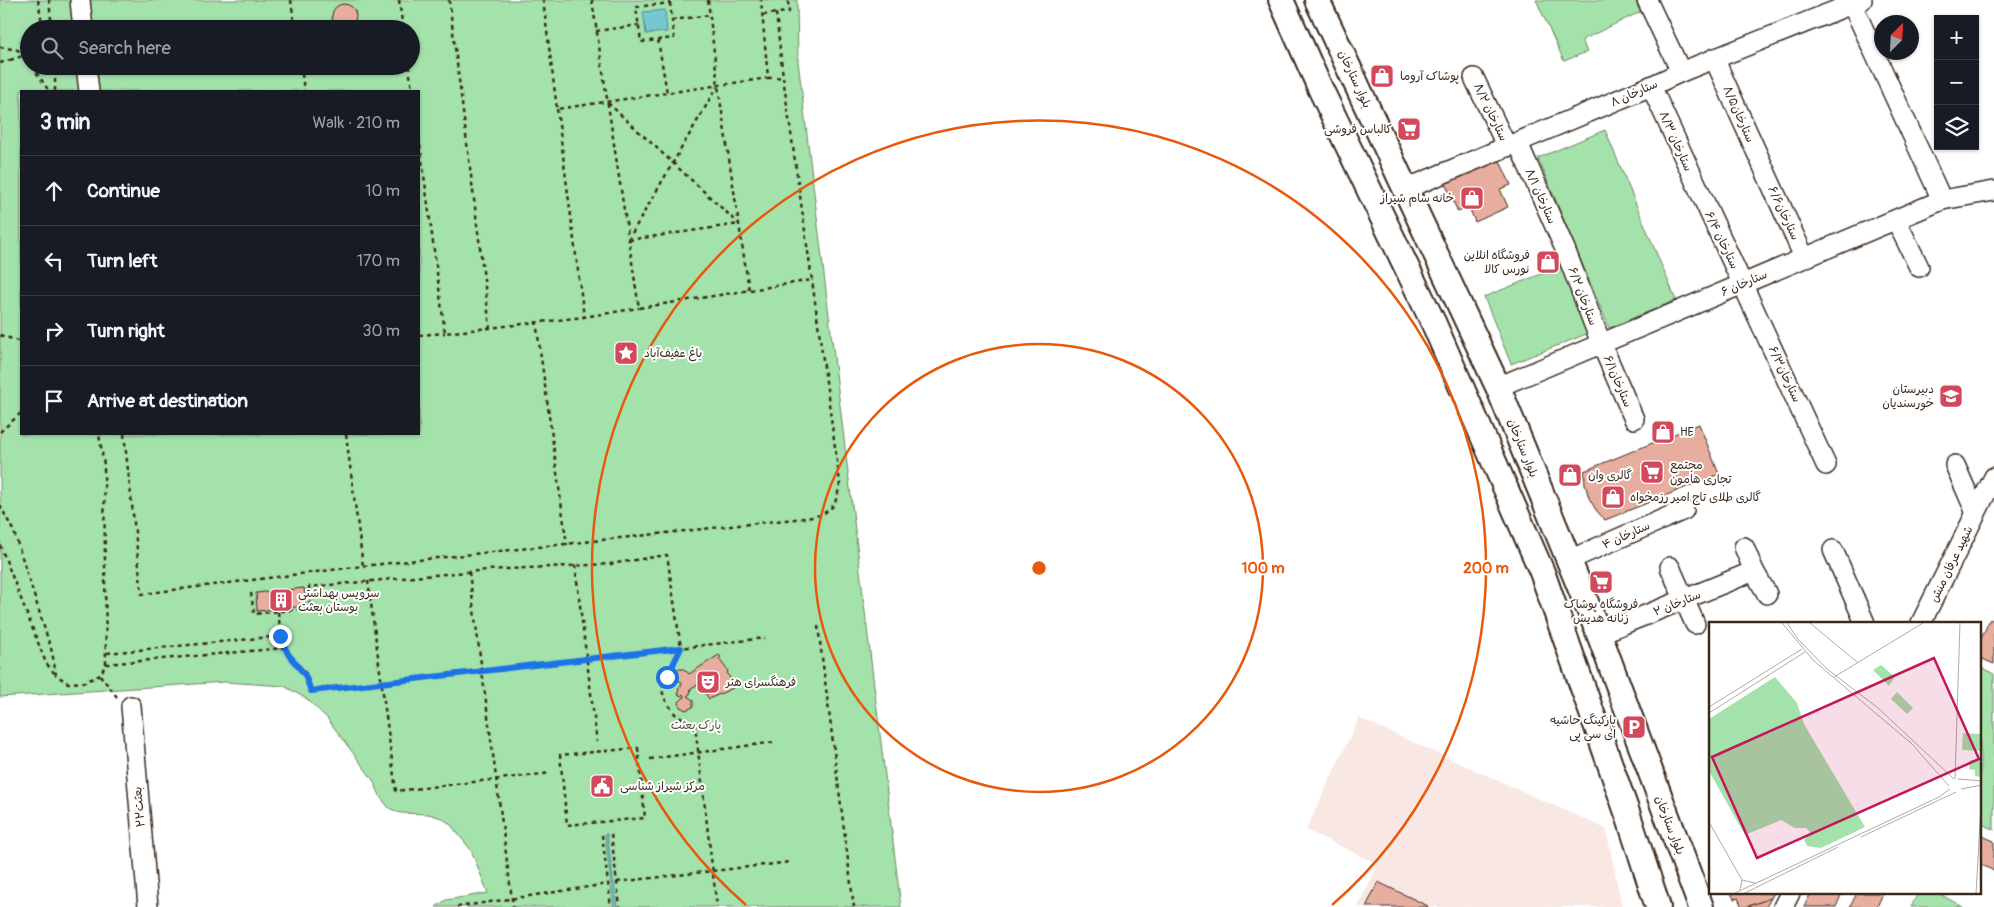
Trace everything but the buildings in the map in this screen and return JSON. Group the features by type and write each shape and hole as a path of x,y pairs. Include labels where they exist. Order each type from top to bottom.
{"main road":[{"path":"1281,0 1320,88 1434,324 1542,572 1629,818 1658,907"},
{"name":"بلوار ستارخان","path":"1317,0 1498,387 1599,634 1701,907"}],"street":[{"path":"80,0 82,20"},
{"path":"1647,0 1681,72"},
{"path":"1857,2 1902,112 1942,200"},
{"name":"ستارخان ۸","path":"1406,189 1714,58 1857,2"},
{"name":"ستارخان۸/۵","path":"1714,58 1764,170"},
{"path":"87,75 89,90"},
{"name":"ستارخان ۸/۲","path":"1474,78 1512,145"},
{"name":"ستارخان ۸/۳","path":"1651,86 1701,196"},
{"name":"ستارخان ۸/۱","path":"1512,145 1565,249"},
{"name":"ستارخان۶/۶","path":"1764,170 1804,257"},
{"name":"ستارخان ۶","path":"1498,387 1942,200 1994,191"},
{"name":"ستارخان ۶/۴","path":"1701,196 1743,284"},
{"path":"1896,220 1919,267"},
{"name":"ستارخان ۶/۲","path":"1565,249 1601,342"},
{"name":"ستارخان۶/۳","path":"1743,284 1826,465"},
{"name":"ستارخان۶/۱","path":"1601,342 1634,419"},
{"path":"1955,465 1976,513"},
{"name":"شهید عرفان منش","path":"1922,622 1994,477"},
{"name":"۴ ستارخان","path":"1569,560 1684,510"},
{"path":"1744,547 1754,571 1767,594"},
{"path":"1833,550 1865,622"},
{"path":"1670,567 1695,624"},
{"name":"۲ ستارخان","path":"1599,634 1754,571"},
{"name":"بعثت۲۲","path":"130,706 148,907"},
{"path":"1783,907 1790,894"}],"path":[{"path":"38,0 41,20"},
{"path":"49,0 51,20"},
{"path":"291,0 294,20"},
{"path":"399,0 402,20"},
{"path":"449,0 490,327"},
{"path":"544,0 584,316"},
{"path":"592,0 606,102 639,308"},
{"path":"653,0 654,5"},
{"path":"708,0 718,86 749,290"},
{"path":"761,0 768,78"},
{"path":"762,15 789,12 788,0"},
{"path":"670,3 674,38 641,42 636,7 654,5 670,3"},
{"path":"124,435 142,594 363,566 813,517 828,513 837,501 840,483 783,77 776,13"},
{"path":"672,20 710,15"},
{"path":"596,31 639,25"},
{"path":"658,40 667,93"},
{"path":"0,47 18,50 20,52"},
{"path":"0,63 20,57"},
{"path":"38,75 48,90"},
{"path":"54,90 55,75"},
{"path":"302,75 304,90"},
{"path":"410,75 412,90"},
{"path":"557,109 783,77"},
{"path":"628,240 718,86"},
{"path":"606,102 739,224"},
{"path":"420,144 445,332"},
{"path":"628,240 739,224"},
{"path":"420,335 584,316 812,280"},
{"path":"536,321 567,544"},
{"path":"0,335 20,342"},
{"path":"0,432 20,414"},
{"path":"0,545 46,663 56,675 68,683 84,682 100,675 106,664 106,653 104,465 99,435"},
{"path":"346,435 363,566"},
{"path":"0,505 14,532 52,652 56,675"},
{"path":"251,593 254,614 278,612 310,608 309,587 469,572 610,564 667,555 681,648 673,667 664,681 662,689 664,698 675,714 695,725 717,907"},
{"path":"575,565 597,742"},
{"path":"469,572 513,907"},
{"path":"368,581 396,791 551,773"},
{"path":"278,612 280,636 284,648 305,675 311,691 765,638"},
{"path":"818,626 854,907"},
{"path":"106,653 280,636"},
{"path":"106,664 284,648"},
{"path":"100,675 118,698 130,706"},
{"path":"650,759 775,742"},
{"path":"638,748 645,818 567,825 560,755 638,748"},
{"path":"611,834 620,907"},
{"path":"602,835 611,907"},
{"path":"617,882 791,862"},
{"path":"457,907 608,884"}],"shaded area":[{"path":"1359,718 1606,829 1622,907 1358,907 1378,864 1306,830"}],"green space":[{"name":"پارک بعثت","path":"0,0 797,0 798,61 901,907 436,907 446,900 488,893 471,850 450,824 442,818 428,814 400,813 389,808 381,798 373,780 327,718 307,699 284,686 225,682 0,697"},
{"path":"1536,0 1635,0 1640,12 1582,40 1587,52 1564,61"},
{"path":"1605,130 1676,300 1609,328 1538,158"},
{"path":"1561,266 1589,333 1511,364 1484,297"},
{"path":"1982,668 1994,674 1994,830 1982,824"},
{"path":"1918,894 1940,894 1963,907 1911,907"}],"water":[{"path":"665,10 667,32 646,34 643,12"},
{"path":"605,834 607,834 617,907 614,907"}],"place":[{"name":"پوشاک آروما","path":"1382,76"},
{"name":"کالباس فروشی","path":"1409,129"},
{"name":"خانه سام شیراز","path":"1472,198"},
{"name":"فروشگاه انلاین نورس کالا","path":"1548,262"},
{"name":"باغ عفیف‌آباد","path":"626,353"},
{"name":"دبیرستان خورسندیان","path":"1951,396"},
{"name":"HE","path":"1663,432"},
{"name":"مجتمع تجاری هامون","path":"1652,472"},
{"name":"گالری وان","path":"1570,475"},
{"name":"گالری طلای تاج امیر رزمخواه","path":"1613,497"},
{"name":"فروشگاه پوشاک زنانه هدیش","path":"1601,582"},
{"name":"سرویس بهداشتی بوستان بعثت","path":"281,600"},
{"name":"فرهنگسرای هنر","path":"708,682"},
{"name":"پارکینگ حاشیه ای سی پی","path":"1634,727"},
{"name":"مرکز شیراز شناسی","path":"602,786"}],"route":[{"path":"280,636 288,654 305,675 311,691 681,648 667,677"}]}
